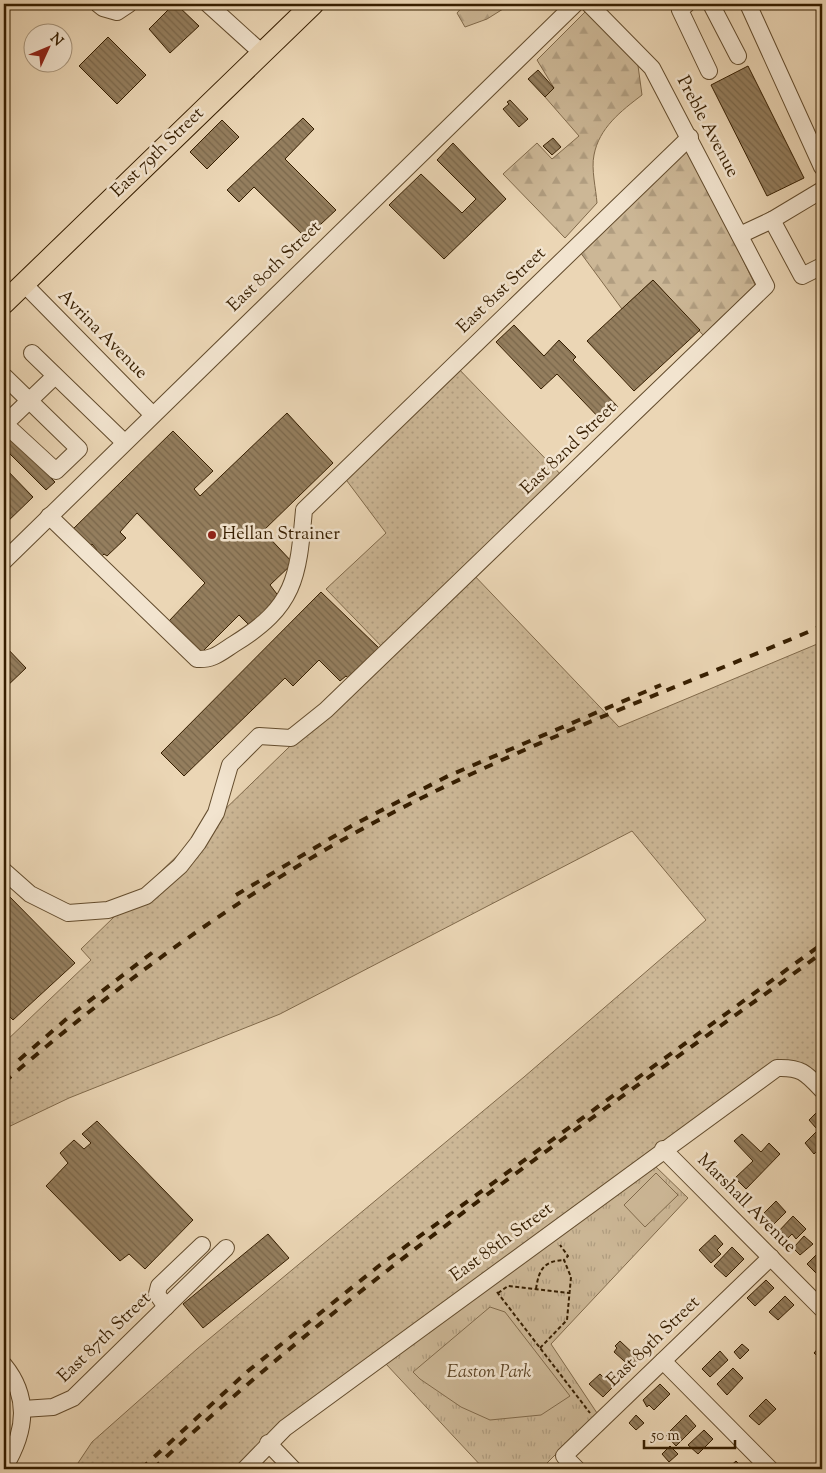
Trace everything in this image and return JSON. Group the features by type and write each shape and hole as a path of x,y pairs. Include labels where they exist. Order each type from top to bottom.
{"main road":[{"name":"East 79th Street","path":"4,303 313,4"}],"street":[{"path":"98,4 103,8 117,12 130,4"},
{"path":"208,4 262,53"},
{"name":"East 80th Street","path":"4,561 152,414 575,4"},
{"name":"Preble Avenue","path":"589,4 652,68 690,137 766,286"},
{"path":"687,4 680,10 709,71"},
{"path":"712,4 738,56"},
{"path":"748,4 822,167"},
{"name":"East 81st Street","path":"49,516 197,659 209,660 251,634 274,613 292,588 299,560 304,510 690,137"},
{"path":"740,235 772,220 822,190"},
{"path":"772,220 802,276 822,266"},
{"name":"Avrina Avenue","path":"23,283 152,414"},
{"name":"East 82nd Street","path":"4,871 30,894 68,913 108,910 146,896 180,866 198,842 216,813 230,765 260,736 291,738 326,710 400,641 766,286"},
{"path":"32,353 124,442"},
{"path":"5,377 30,401 78,449 56,471 5,425 30,401 55,376"},
{"path":"73,454 92,473"},
{"name":"East 88th Street","path":"245,1469 268,1443 285,1428 663,1149 777,1068 794,1067 809,1077 822,1090"},
{"name":"Marshall Avenue","path":"663,1149 822,1308"},
{"path":"166,1308 157,1294 159,1286 202,1246"},
{"name":"East 87th Street","path":"24,1409 53,1407 73,1398 226,1248"},
{"name":"East 89th Street","path":"577,1469 564,1456 771,1257"},
{"path":"663,1361 770,1469"},
{"path":"4,1365 17,1386 24,1409 20,1433 4,1468"},
{"path":"268,1443 293,1469"}],"path":[{"path":"536,1289 537,1280 544,1266 550,1261 564,1260 568,1256 555,1239"},
{"path":"540,1348 567,1320 571,1277 564,1260"},
{"path":"492,1286 592,1417"},
{"path":"498,1293 508,1286 569,1293"}],"green space":[{"path":"465,4 511,4 487,19 465,27 457,13"},
{"path":"591,6 636,51 642,95 612,121 601,136 593,161 597,203 565,238 503,174 537,143 552,159 579,136 545,97 554,88 537,60"},
{"path":"687,143 755,285 703,335 653,280 622,309 580,252"},
{"path":"454,364 566,480 471,572 619,727 822,642 822,1090 776,1068 285,1428 245,1469 74,1469 92,1442 197,1349 524,1077 706,920 632,831 280,1014 69,1098 4,1129 4,1043 91,960 81,949 387,652 326,589 386,533 341,473"},
{"name":"Easton Park","path":"654,1165 688,1198 551,1344 597,1413 541,1469 484,1469 386,1364"},
{"path":"656,1173 678,1195 645,1227 624,1205"},
{"path":"490,1307 505,1312 570,1396 541,1415 490,1420 461,1407 420,1379 413,1372"}],"building":[{"path":"174,4 199,26 170,53 149,29"},
{"path":"108,37 146,75 117,104 79,66"},
{"path":"748,66 804,178 767,196 711,85"},
{"path":"538,70 554,88 545,97 528,79"},
{"path":"510,100 528,119 519,127 503,109 509,104 507,102"},
{"path":"303,118 314,129 285,159 336,210 306,238 254,187 239,202 227,190"},
{"path":"222,120 239,137 207,169 190,152"},
{"path":"553,138 561,147 552,155 543,146"},
{"path":"453,143 506,199 444,259 389,205 421,174 462,213 476,199 437,160"},
{"path":"653,280 700,330 634,391 587,341"},
{"path":"514,325 544,356 559,340 576,357 573,360 618,407 603,422 557,374 541,389 496,342"},
{"name":"Hellan Strainer","path":"287,413 333,463 263,531 293,563 270,585 280,598 251,627 239,615 200,654 169,621 205,583 137,513 120,532 126,538 107,556 104,554 99,559 93,554 97,550 92,544 88,547 72,530 173,431 213,471 194,489 200,496"},
{"path":"7,434 55,482 46,490 4,448 4,438"},
{"path":"4,467 33,497 4,525"},
{"path":"321,592 379,648 348,678 346,676 340,681 319,660 293,686 285,678 184,776 161,753"},
{"path":"4,645 26,668 4,689"},
{"path":"4,891 75,963 13,1020 4,1011"},
{"path":"820,1109 822,1112 822,1122 816,1128 809,1120"},
{"path":"97,1121 193,1220 145,1269 129,1254 120,1261 46,1186 68,1163 60,1153 74,1140 84,1149 91,1143 82,1134"},
{"path":"822,1126 822,1146 814,1154 805,1143"},
{"path":"742,1134 761,1152 769,1143 780,1154 746,1189 735,1178 753,1161 734,1141"},
{"path":"776,1201 786,1212 770,1228 759,1218"},
{"path":"793,1216 806,1229 796,1239 792,1234 785,1241 777,1233"},
{"path":"268,1234 289,1258 203,1328 183,1304"},
{"path":"715,1235 723,1244 717,1250 721,1254 711,1263 699,1250"},
{"path":"804,1236 813,1244 800,1255 794,1249"},
{"path":"732,1247 744,1259 726,1277 714,1266"},
{"path":"820,1251 822,1267 816,1273 807,1264"},
{"path":"766,1280 774,1288 755,1306 747,1298"},
{"path":"785,1296 794,1305 778,1320 769,1312"},
{"path":"620,1341 639,1359 632,1368 614,1352 617,1348 615,1346"},
{"path":"742,1344 749,1350 740,1359 734,1352"},
{"path":"822,1344 822,1360 814,1353"},
{"path":"720,1351 728,1360 710,1377 702,1369"},
{"path":"733,1368 743,1378 727,1395 717,1384"},
{"path":"600,1374 613,1387 603,1397 589,1384"},
{"path":"660,1384 670,1394 654,1410 649,1405 647,1407 643,1400"},
{"path":"766,1399 776,1409 759,1425 749,1416"},
{"path":"636,1415 644,1423 636,1430 629,1423"},
{"path":"686,1415 696,1426 676,1446 666,1435"},
{"path":"704,1430 713,1439 698,1454 688,1445"},
{"path":"670,1446 678,1454 669,1462 662,1454"},
{"path":"736,1461 744,1469 727,1469"}],"railway":[{"path":"4,1082 92,1009 182,942 276,879 375,822 429,794 540,743 822,626"},
{"path":"236,895 353,825 448,776 661,685"},
{"path":"141,1469 248,1371 380,1265 822,944"},
{"path":"19,1060 71,1015 153,952"},
{"path":"153,1469 312,1330 395,1264 564,1138 822,953"}],"place":[{"name":"Hellan Strainer","path":"212,535"}]}
